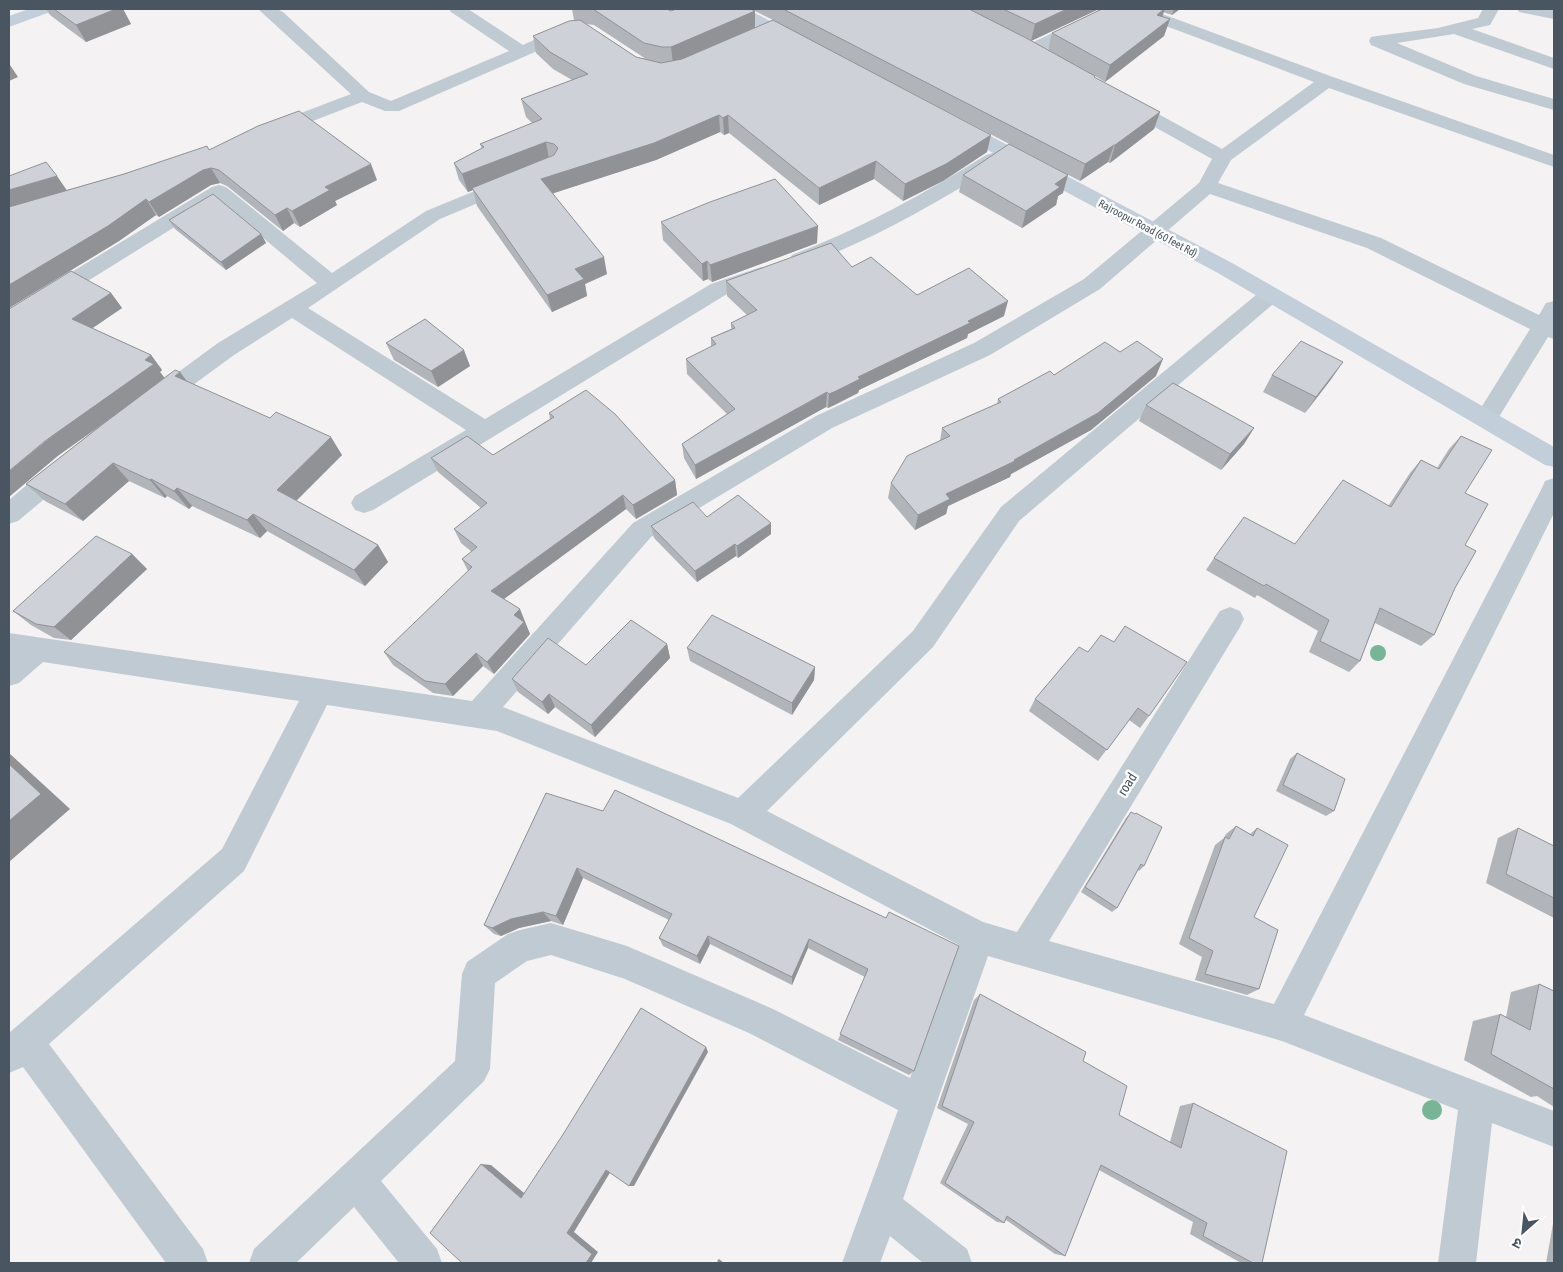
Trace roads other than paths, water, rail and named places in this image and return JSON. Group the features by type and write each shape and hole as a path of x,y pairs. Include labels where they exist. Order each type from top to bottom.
{"main road":[{"path":"9,22 44,9"},
{"path":"735,9 764,33 816,52"},
{"name":"Rajroopur Road (60 feet Rd)","path":"936,115 1270,295 1554,458"}],"street":[{"path":"266,9 277,16 363,96 385,106 393,107 568,32 578,29 587,30"},
{"path":"457,9 522,52"},
{"path":"1031,50 1115,9"},
{"path":"1135,9 1327,81 1554,161"},
{"path":"1491,9 1484,20 1454,29 1439,33 1377,41 1470,80 1554,105"},
{"path":"1525,9 1554,14"},
{"path":"1454,29 1554,64"},
{"path":"1015,42 1048,60"},
{"path":"478,715 642,530 824,422 982,349 1092,284 1207,186 1223,157 1327,81"},
{"path":"1110,94 1223,157"},
{"path":"256,137 363,96"},
{"path":"364,504 719,289 839,245 951,187 1005,152"},
{"path":"140,412 226,349 331,284 433,215 532,174"},
{"path":"1207,186 1374,243 1551,322 1486,419"},
{"path":"9,320 219,191 331,284"},
{"path":"742,814 923,639 1010,514 1270,295"},
{"path":"292,308 485,430"},
{"path":"9,514 77,458"},
{"path":"1282,1024 1554,488"},
{"name":"road","path":"1025,950 1230,619"},
{"path":"9,674 23,647 498,718 742,814 978,937 1282,1024 1554,1129"},
{"path":"189,1263 17,1049 233,860 319,691"},
{"path":"861,1263 978,937"},
{"path":"268,1263 472,1069 479,974 520,946 550,939 627,963 761,1021 919,1102"},
{"path":"1457,1263 1477,1099"},
{"path":"356,1179 423,1263"},
{"path":"882,1206 953,1263"}]}
